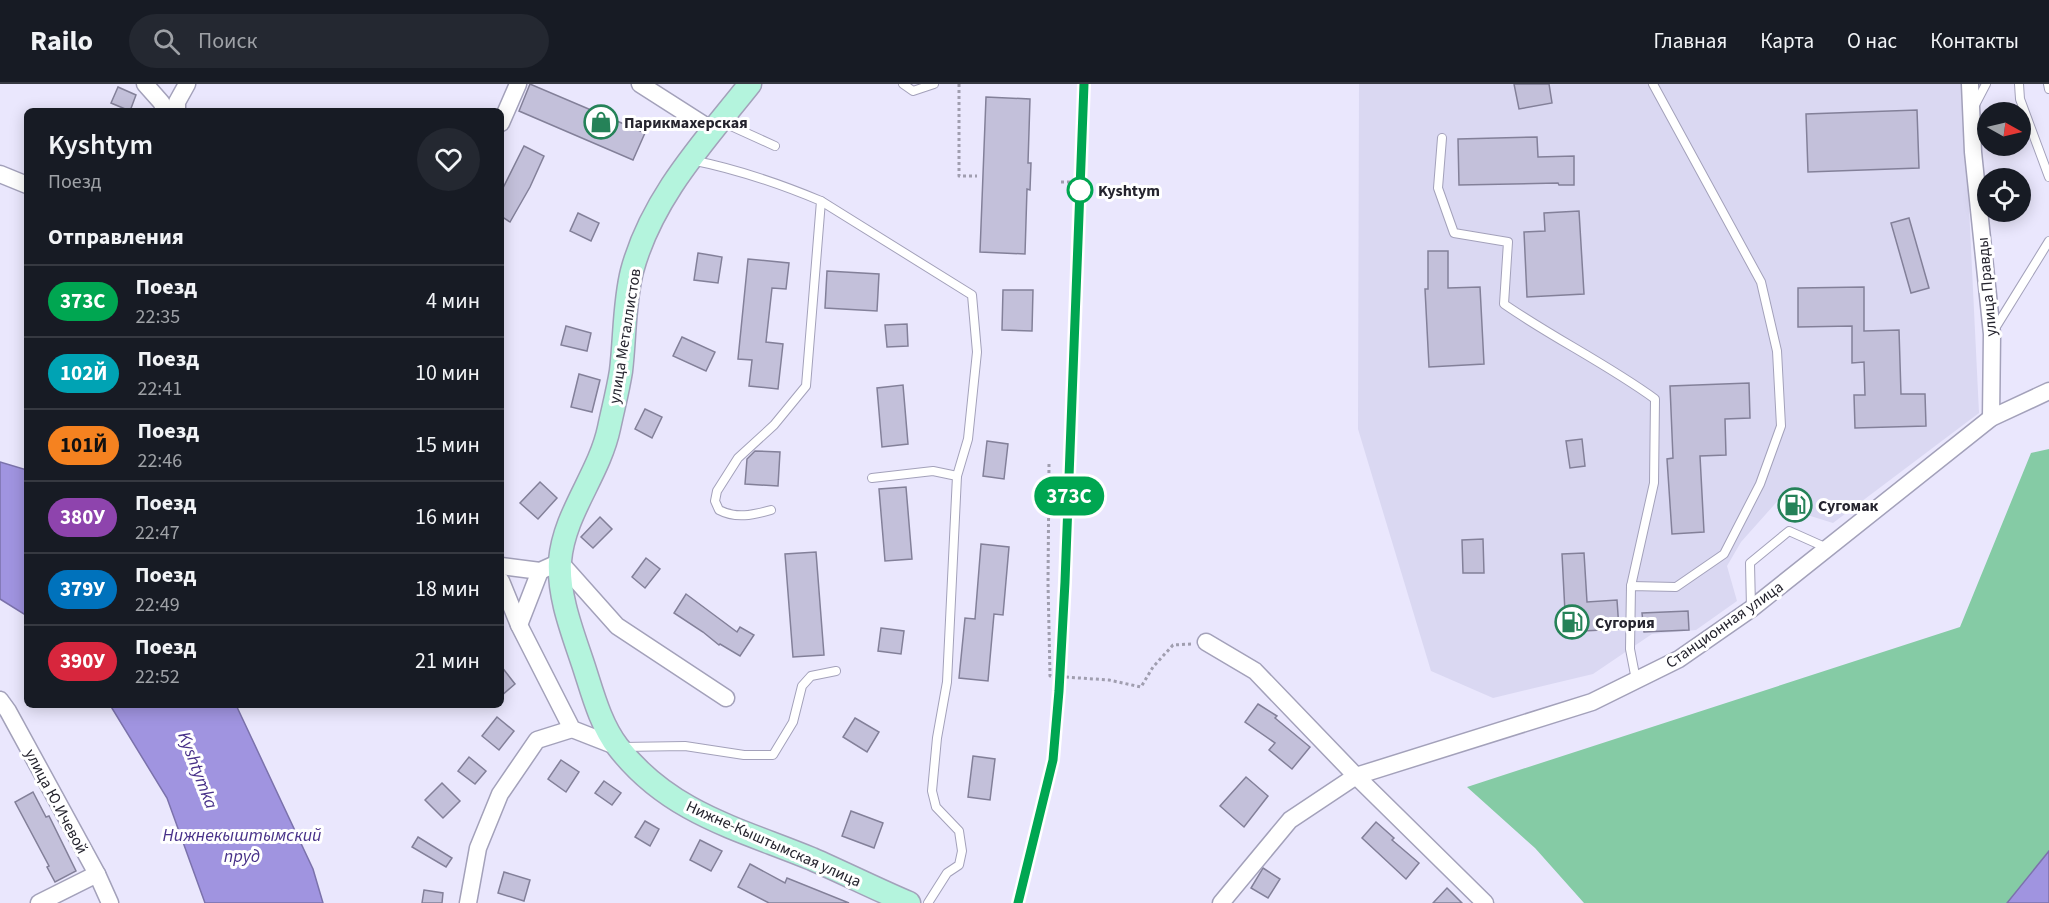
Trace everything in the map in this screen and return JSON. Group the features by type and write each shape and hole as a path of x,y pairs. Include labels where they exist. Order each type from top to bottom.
{"main road":[{"name":"улица Металлистов","path":"618,747 600,713 573,636 563,599 550,567 599,460 608,433 621,373 634,263 662,199 689,160 750,84"},
{"name":"Нижне-Кыштымская улица","path":"618,747 660,788 696,813 812,859 909,903"}],"street":[{"path":"145,84 164,108"},
{"path":"177,108 177,102 188,84"},
{"path":"504,116 518,84"},
{"path":"640,84 716,125"},
{"name":"улица Правды","path":"1970,84 1973,152 1992,334 1991,418"},
{"path":"0,174 24,184"},
{"name":"Станционная улица","path":"1221,903 1290,820 1356,776 1592,702 1679,659 1751,609 1991,418 2049,391"},
{"path":"504,566 550,567 617,626 726,698"},
{"path":"519,625 550,567"},
{"path":"468,903 478,848 500,794 537,740 572,729 519,625 504,588"},
{"path":"1206,642 1255,671 1356,776 1485,903"},
{"name":"улица Ю.Ичевой","path":"0,700 97,874 110,903"},
{"name":"Нижне-Кыштымская улица","path":"572,729 618,747"},
{"path":"39,903 97,874"}],"lane":[{"path":"903,84 913,91 934,84"},
{"path":"1630,586 1676,588 1724,554 1760,484 1781,426 1777,351 1761,282 1653,84"},
{"path":"1971,112 1986,84"},
{"path":"2019,84 2020,99 2049,177"},
{"path":"2048,84 2049,89"},
{"path":"716,125 775,146"},
{"path":"1442,138 1438,189 1454,233 1509,242 1504,304 1535,326 1627,378 1655,399 1654,483 1630,586 1630,649 1636,680"},
{"path":"689,160 726,167 764,178 821,201 972,295 976,352 968,439 957,476 947,682 932,791 936,807 959,831 962,851 959,865 947,873 928,903"},
{"path":"771,510 750,516 728,515 719,510 716,501 717,491 738,458 774,426 806,386 821,201"},
{"path":"1992,334 2049,241"},
{"path":"872,478 933,471 957,476"},
{"path":"1751,609 1750,562 1789,531 1827,548"},
{"path":"618,747 685,746 744,755 773,755 793,722 802,686 811,676 836,671"}],"path":[{"path":"959,84 959,176 977,176"},
{"path":"1061,182 1074,182"},
{"path":"1049,464 1050,676 1109,680 1141,687 1153,667 1173,645 1206,642"}],"shaded area":[{"path":"1359,84 1963,84 1979,413 1833,523 1804,514 1805,494 1782,496 1741,542 1727,566 1737,601 1696,630 1652,634 1593,674 1493,698 1431,671 1358,429"}],"green space":[{"path":"2049,449 2049,851 2007,903 1584,903 1535,848 1467,787 1960,627 2031,453"}],"water":[{"path":"0,462 24,469 24,614 0,599"},
{"name":"Нижнекыштымский пруд","path":"112,708 237,708 313,869 323,903 205,903 167,798"},
{"path":"2049,851 2049,903 2007,903"}],"building":[{"path":"530,84 645,133 633,160 519,111"},
{"path":"1514,84 1549,84 1552,103 1519,109"},
{"path":"118,87 136,95 131,108 123,108 111,103"},
{"path":"986,97 1030,99 1028,163 1031,163 1030,190 1027,189 1025,254 980,252"},
{"path":"1917,110 1919,168 1808,172 1806,114"},
{"path":"1537,137 1538,157 1574,156 1574,185 1559,185 1558,183 1459,185 1458,139"},
{"path":"524,146 544,156 510,222 504,218 504,186"},
{"path":"1579,211 1584,294 1527,297 1524,232 1545,231 1544,213"},
{"path":"578,213 599,223 591,241 570,231"},
{"path":"1909,218 1929,288 1911,293 1891,223"},
{"path":"1428,251 1448,251 1448,288 1480,287 1484,364 1429,367 1425,289 1428,289"},
{"path":"698,253 722,257 718,283 694,280"},
{"path":"748,259 789,263 786,289 772,288 766,342 783,344 778,389 749,386 752,360 738,359"},
{"path":"827,271 879,274 877,311 825,308"},
{"path":"1864,287 1864,331 1899,330 1901,394 1925,394 1926,426 1855,428 1854,395 1865,395 1864,362 1852,363 1852,326 1798,327 1798,288"},
{"path":"1003,290 1033,290 1032,331 1002,330"},
{"path":"907,324 908,346 887,347 885,325"},
{"path":"566,326 591,333 587,351 561,345"},
{"path":"682,337 715,352 706,371 673,356"},
{"path":"579,374 600,380 592,412 571,407"},
{"path":"1749,383 1750,418 1725,419 1726,455 1700,456 1704,532 1672,534 1667,459 1673,458 1670,386"},
{"path":"903,385 908,444 882,447 877,388"},
{"path":"645,409 662,417 652,438 635,429"},
{"path":"1582,439 1585,466 1570,468 1566,441"},
{"path":"987,441 1008,444 1004,479 983,476"},
{"path":"755,451 780,452 778,486 745,484 747,459"},
{"path":"540,482 557,498 538,519 520,503"},
{"path":"906,487 912,559 885,561 879,489"},
{"path":"1803,497 1804,512 1788,513 1787,498"},
{"path":"600,517 612,529 593,548 581,537"},
{"path":"1483,539 1484,573 1463,573 1462,540"},
{"path":"981,544 1009,547 1003,615 994,614 988,681 959,678 965,618 975,619"},
{"path":"816,552 824,655 793,657 785,554"},
{"path":"1584,553 1587,602 1617,600 1619,629 1566,632 1562,554"},
{"path":"646,558 660,569 645,588 632,577"},
{"path":"686,594 737,632 740,627 754,635 740,656 719,645 674,613"},
{"path":"1688,611 1689,630 1644,632 1642,613"},
{"path":"881,628 904,631 901,654 878,651"},
{"path":"504,670 515,684 504,693"},
{"path":"1258,704 1277,716 1275,718 1310,747 1292,769 1269,750 1275,743 1245,722"},
{"path":"497,717 514,731 499,750 482,736"},
{"path":"855,718 879,732 867,752 843,737"},
{"path":"973,756 995,759 990,800 968,797"},
{"path":"469,757 486,771 475,784 458,771"},
{"path":"561,760 579,772 566,792 548,779"},
{"path":"1246,777 1268,796 1244,827 1220,806"},
{"path":"604,781 621,793 612,805 595,793"},
{"path":"442,783 460,801 443,818 425,800"},
{"path":"33,792 46,817 49,816 76,871 55,882 15,802"},
{"path":"851,811 883,823 874,848 842,836"},
{"path":"645,821 659,829 650,846 635,837"},
{"path":"1376,822 1394,838 1392,840 1419,863 1406,879 1362,838"},
{"path":"418,837 452,858 446,867 412,847"},
{"path":"700,840 722,851 711,871 690,860"},
{"path":"750,864 785,883 787,878 849,903 769,903 738,887"},
{"path":"1263,868 1280,879 1268,898 1251,888"},
{"path":"504,872 530,880 524,901 498,893"},
{"path":"1447,888 1462,903 1433,903"},
{"path":"424,890 443,893 442,903 422,903"}],"railway":[{"path":"1018,903 1053,760 1059,691 1084,84"}],"train":[{"name":"373C","path":"1018,903 1053,760 1059,691 1084,84"}],"place":[{"name":"Парикмахерская","path":"601,122"},
{"name":"Kyshtym","path":"1080,190"},
{"name":"Сугомак","path":"1795,505"},
{"name":"Сугория","path":"1572,622"}],"water label":[{"name":"Kyshtymka","path":"198,770"}]}
